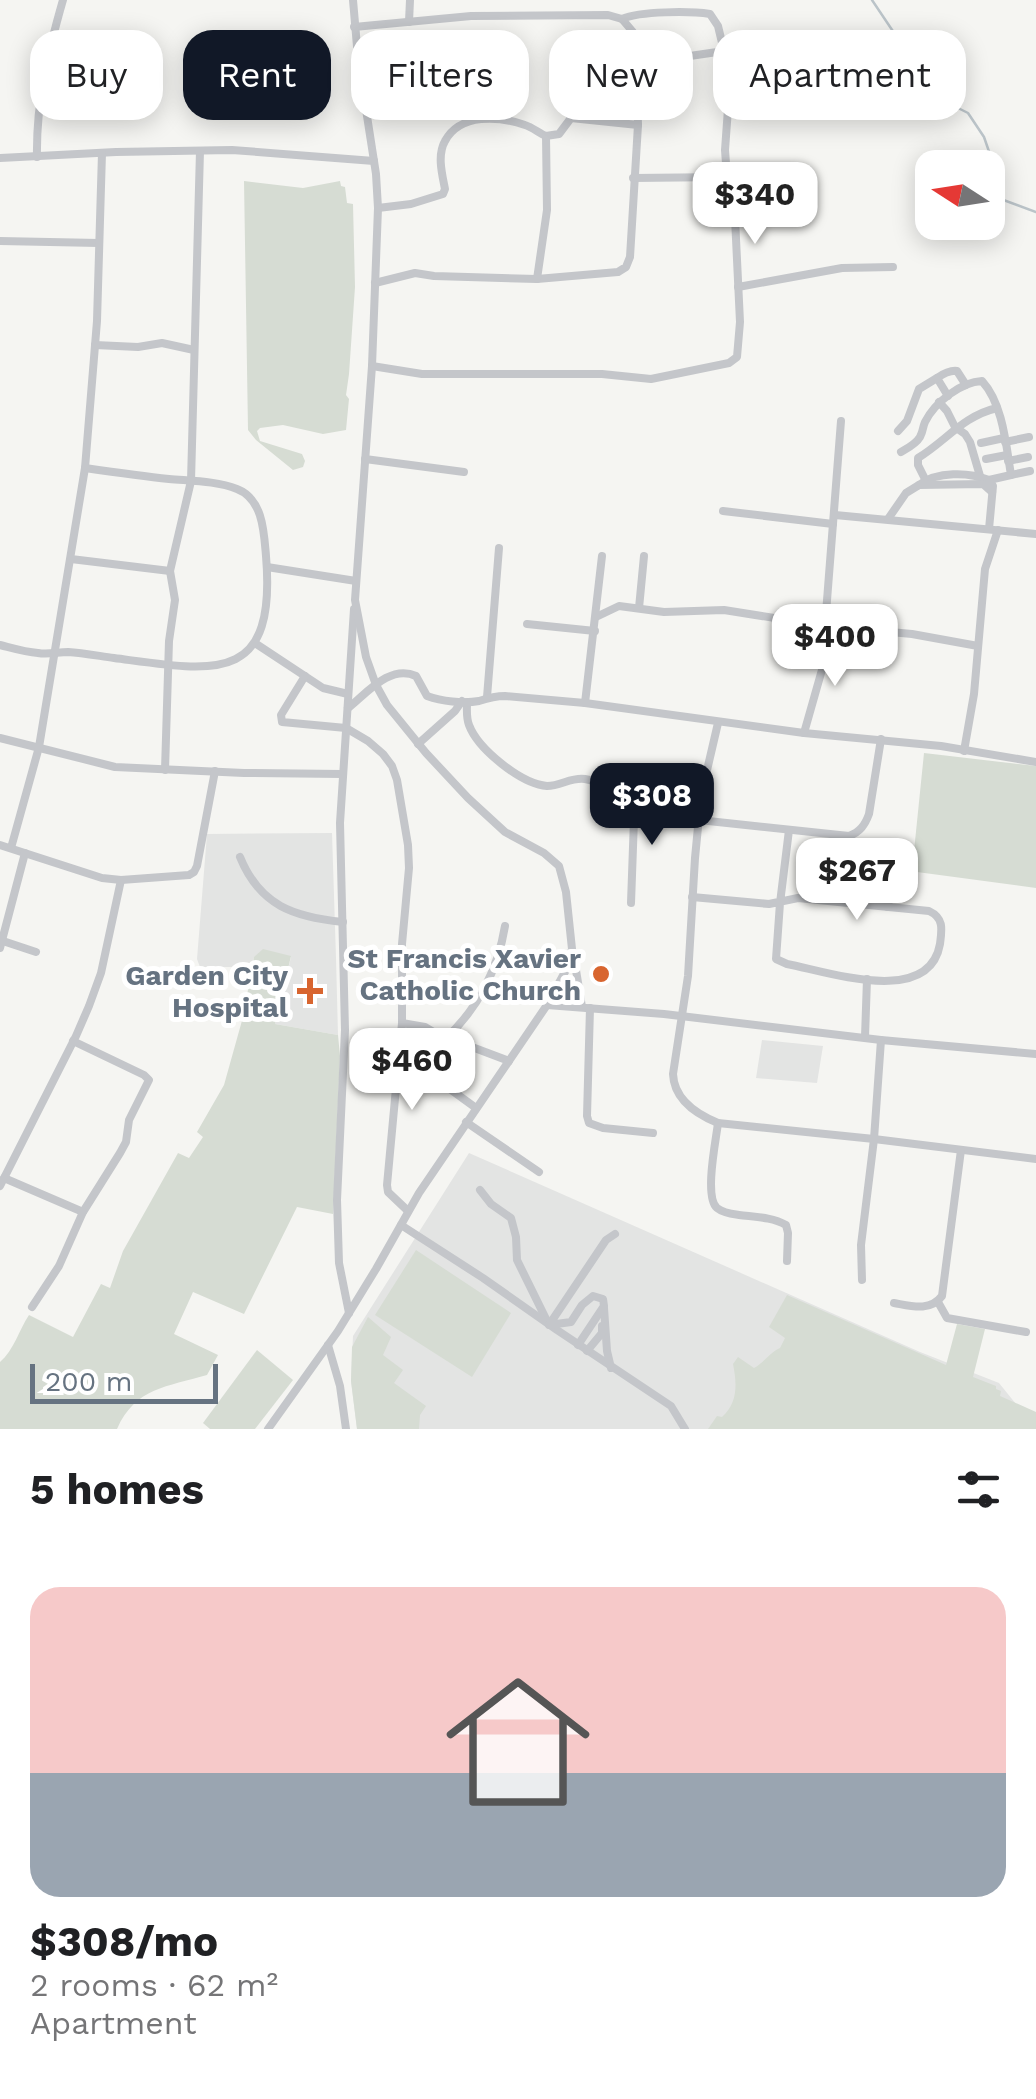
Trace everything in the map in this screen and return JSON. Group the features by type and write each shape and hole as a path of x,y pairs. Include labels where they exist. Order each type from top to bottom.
{"street":[{"path":"37,157 46,61 63,0"},
{"path":"348,1313 339,1263 336,1200 344,1030 340,824 372,366 378,208 353,0"},
{"path":"410,0 410,22"},
{"path":"622,19 633,14 668,12 710,14 719,30"},
{"path":"354,27 471,16 608,15 622,19 632,30"},
{"path":"378,208 411,204 443,194 445,142 466,122 494,120 528,125 546,136 562,132 571,118 638,124"},
{"path":"375,283 415,273 537,279 618,272 630,258 638,120"},
{"path":"372,366 422,374 602,374 650,379 730,363 737,357 740,322 735,218 727,177 728,120"},
{"path":"537,279 547,210 546,136"},
{"path":"0,158 200,151 273,152 374,161"},
{"path":"164,770 175,600 170,571 191,481 200,151"},
{"path":"11,848 39,748 86,468 102,152"},
{"path":"634,178 727,177"},
{"path":"0,241 99,243"},
{"path":"738,287 842,268 893,267"},
{"path":"95,345 138,347 162,343 194,350"},
{"path":"898,431 907,421 919,390 954,370 966,385"},
{"path":"937,378 948,396"},
{"path":"902,452 921,435 939,402 979,381 985,383 997,408 1011,475"},
{"path":"939,402 965,434 985,478 993,486 993,529 964,751"},
{"path":"918,458 979,412 997,408"},
{"path":"826,626 841,421"},
{"path":"981,444 1029,437"},
{"path":"911,446 918,458 922,482"},
{"path":"986,459 1028,457"},
{"path":"365,459 464,472"},
{"path":"0,645 35,653 70,652 210,667 231,662 255,643 266,605 267,567 259,510 250,498 240,490 191,481 86,468"},
{"path":"888,519 910,489 922,482 968,473 985,478 1030,472"},
{"path":"942,480 983,484 992,492"},
{"path":"723,512 888,519 1036,534"},
{"path":"487,698 499,548"},
{"path":"585,703 602,556"},
{"path":"639,608 644,556"},
{"path":"70,559 170,571"},
{"path":"267,567 356,580"},
{"path":"355,600 366,657 388,705 468,798 506,832 559,866 586,1008 589,1123 653,1133"},
{"path":"596,617 618,606 664,612 724,610 978,646"},
{"path":"527,624 595,631"},
{"path":"804,734 830,638 841,627"},
{"path":"255,643 323,688 348,694"},
{"path":"348,708 401,671 421,682 429,698 464,702 504,696 585,703 804,734 941,746 1036,762"},
{"path":"305,676 281,715 282,722 346,728 383,754 397,780 408,856 400,1052 386,1169 388,1192 408,1211"},
{"path":"418,744 464,702"},
{"path":"464,702 471,730 497,760 541,785 582,778 635,791 701,796"},
{"path":"718,723 701,796 688,976 673,1074 675,1089 697,1113 718,1123 1036,1159"},
{"path":"0,738 114,767 342,774"},
{"path":"699,820 849,836 861,829 869,814 882,739"},
{"path":"0,844 80,872 121,880 194,872 214,771"},
{"path":"632,903 635,791"},
{"path":"692,896 780,903 798,898 929,911 941,920 942,928 936,958 925,971 908,980 867,979 776,959 780,903 789,830"},
{"path":"25,853 1,943 36,952"},
{"path":"240,858 253,883 277,904 310,918 342,922"},
{"path":"888,907 892,863"},
{"path":"83,1212 2,1182 74,1041 101,973 121,880"},
{"path":"445,1039 490,979 505,926"},
{"path":"268,1429 328,1346 408,1211 547,1004 566,970 572,949"},
{"path":"865,1037 867,979"},
{"path":"547,1004 1036,1054"},
{"path":"402,1023 425,1027 445,1039 508,1061"},
{"path":"862,1280 861,1245 881,1040"},
{"path":"32,1308 59,1266 83,1212 120,1154 129,1120 149,1080 74,1041"},
{"path":"400,1052 476,1108"},
{"path":"466,1122 538,1172"},
{"path":"718,1123 713,1202 728,1213 778,1220 786,1225 787,1261"},
{"path":"894,1303 933,1305 942,1296 960,1150"},
{"path":"480,1190 491,1204 511,1218 517,1260 549,1325"},
{"path":"401,1225 671,1406 685,1429"},
{"path":"549,1325 606,1240 615,1234"},
{"path":"563,1334 582,1304 592,1296 604,1299 611,1368"},
{"path":"938,1302 947,1318 1026,1332"},
{"path":"578,1345 604,1306"},
{"path":"587,1351 602,1333 604,1306"},
{"path":"549,1325 570,1322"},
{"path":"328,1346 340,1386 346,1429"}],"shaded area":[{"path":"244,181 303,188 340,181 347,203 353,204 355,287 346,430 323,434 283,425 257,431 260,441 302,454 303,467 293,470 256,440 248,430"},
{"path":"924,753 1036,766 1036,888 917,872 913,861"},
{"path":"332,833 338,1035 275,1024 291,957 254,957 252,967 200,967 197,959 207,834"},
{"path":"263,949 291,956 275,1024 338,1035 333,1214 297,1207 244,1314 193,1292 174,1334 218,1355 207,1375 143,1397 117,1429 0,1429 0,1362 29,1315 73,1337 101,1284 110,1288 123,1251 178,1153 189,1158 203,1137 197,1132 224,1085 254,957"},
{"path":"762,1040 823,1046 817,1083 756,1078"},
{"path":"469,1153 920,1352 999,1383 1036,1429 357,1429 351,1381 353,1336"},
{"path":"416,1250 511,1313 472,1377 375,1315"},
{"path":"787,1295 946,1365 957,1324 985,1329 973,1377 996,1386 1000,1396 1036,1412 1036,1429 708,1429 734,1399 733,1364 738,1357 754,1368 780,1348 785,1338 769,1327"},
{"path":"368,1317 391,1337 383,1355 403,1370 394,1383 426,1406 420,1415 419,1429 357,1429 351,1381 352,1347"},
{"path":"257,1350 293,1380 255,1429 210,1429 203,1423"}],"waterway":[{"path":"872,0 917,67 921,82 932,95 968,113 988,150"},
{"path":"1005,201 1036,212"}],"place":[{"name":"St Francis Xavier Catholic Church","path":"601,974"},
{"name":"Garden City Hospital","path":"310,991"}]}
